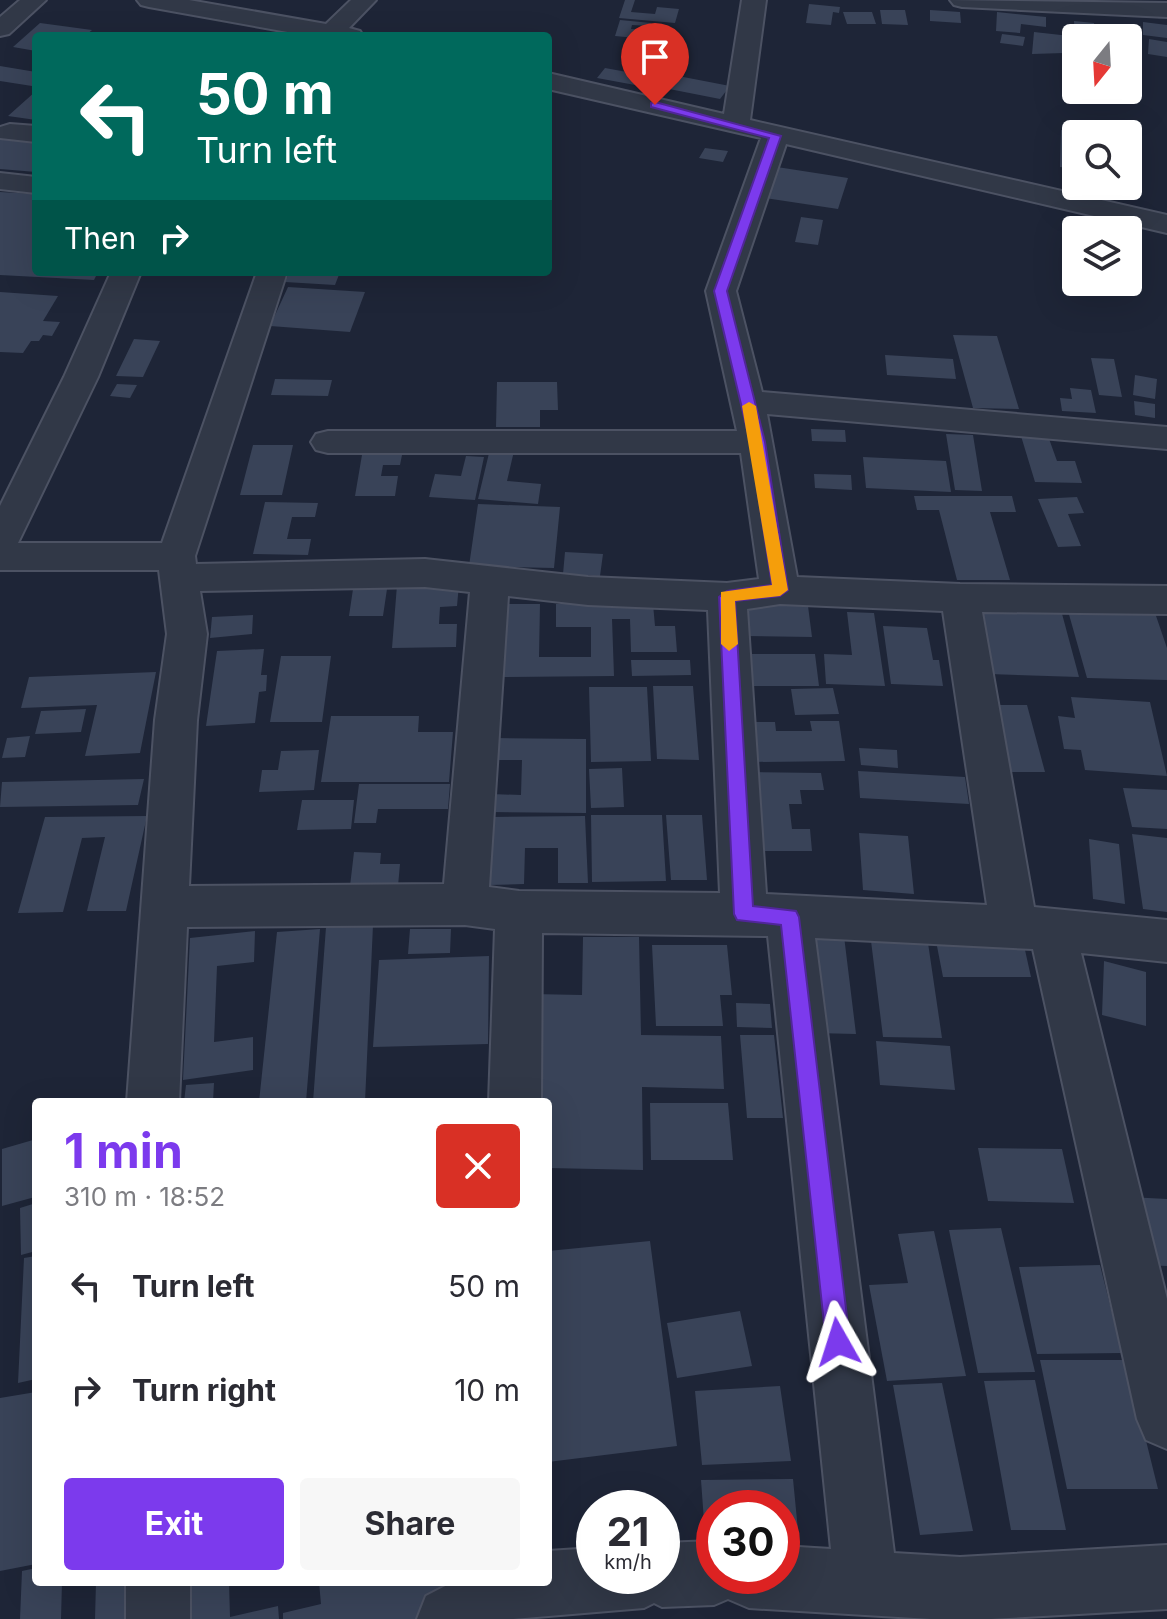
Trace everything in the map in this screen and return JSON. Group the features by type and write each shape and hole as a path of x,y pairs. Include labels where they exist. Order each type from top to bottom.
{"street":[{"path":"0,29 34,0"},
{"path":"149,0 181,3 274,30 308,32"},
{"path":"343,32 364,0"},
{"path":"736,123 754,0"},
{"path":"962,0 1167,10"},
{"path":"552,82 736,123 775,136 1167,224"},
{"path":"775,136 721,291 757,442 780,590"},
{"path":"0,181 32,185"},
{"path":"0,543 81,377 124,276"},
{"path":"153,1098 176,720 187,634 177,567 271,276"},
{"path":"749,402 1167,438"},
{"path":"328,442 757,442"},
{"path":"0,557 177,567 425,573 588,591 727,597 780,590 960,598 1167,600"},
{"path":"465,904 490,582"},
{"path":"727,597 766,916 866,1585"},
{"path":"960,598 1033,928 1167,1419"},
{"path":"165,907 465,904 519,912 766,916 1033,928 1167,941"},
{"path":"515,1098 519,912"},
{"path":"800,1580 866,1585 962,1604 1167,1577"},
{"path":"552,1581 576,1580"},
{"path":"158,1586 158,1619"},
{"path":"449,1619 507,1586"}],"building":[{"path":"625,0 635,0 631,12 655,14 657,7 679,9 675,23 619,18"},
{"path":"809,4 840,7 839,13 833,12 831,25 806,23"},
{"path":"880,10 905,10 908,25 882,24"},
{"path":"930,10 960,12 961,23 930,21"},
{"path":"843,12 872,12 876,24 847,24"},
{"path":"997,12 1046,17 1046,27 1021,24 1020,33 996,31"},
{"path":"620,20 651,23 650,26 632,25 631,29 649,30 646,39 615,36"},
{"path":"1143,22 1167,25 1167,38 1143,35"},
{"path":"40,23 92,30 32,32 32,50 13,47"},
{"path":"1034,32 1062,35 1062,53 1032,54"},
{"path":"1002,34 1025,37 1023,46 1000,43"},
{"path":"1149,39 1167,42 1167,57 1148,54"},
{"path":"0,66 32,71 32,86 0,81"},
{"path":"605,68 642,75 635,85 597,78"},
{"path":"673,75 730,86 720,99 664,88"},
{"path":"32,95 32,119 8,116"},
{"path":"1061,130 1062,167 1060,167"},
{"path":"0,134 32,137 32,172 0,169"},
{"path":"705,148 728,151 723,162 699,158"},
{"path":"777,167 848,178 838,209 765,198"},
{"path":"0,192 32,194 32,276 96,276 94,280 0,275"},
{"path":"801,217 823,220 818,245 795,242"},
{"path":"288,276 338,276 335,285 285,282"},
{"path":"288,287 365,292 350,332 270,326"},
{"path":"0,292 58,296 43,321 60,322 52,336 43,335 39,341 31,341 23,353 0,352"},
{"path":"953,335 997,336 1019,409 973,408"},
{"path":"134,339 160,341 143,377 116,376"},
{"path":"885,355 953,359 956,379 887,375"},
{"path":"1091,358 1114,359 1122,397 1099,395"},
{"path":"1135,375 1157,379 1155,399 1133,395"},
{"path":"275,379 332,380 328,396 271,395"},
{"path":"497,382 557,382 558,410 540,410 540,427 496,427"},
{"path":"117,384 137,385 130,398 110,396"},
{"path":"1070,388 1091,390 1096,413 1062,411 1060,398 1072,399"},
{"path":"1134,401 1155,404 1155,418 1135,415"},
{"path":"811,429 845,430 846,442 812,441"},
{"path":"946,434 973,435 982,491 955,490"},
{"path":"1021,436 1048,436 1057,461 1075,461 1082,483 1035,482"},
{"path":"253,445 293,445 282,495 240,495"},
{"path":"363,449 403,450 400,465 383,465 381,476 398,476 395,496 355,496"},
{"path":"490,449 514,451 507,481 541,484 538,504 478,499"},
{"path":"466,456 484,457 475,500 429,497 435,474 461,476"},
{"path":"863,457 946,461 951,492 866,488"},
{"path":"814,474 851,475 852,490 815,488"},
{"path":"914,496 1012,496 1016,512 990,512 1010,580 957,580 939,510 917,510"},
{"path":"1077,497 1084,513 1068,514 1081,546 1058,547 1038,499"},
{"path":"265,502 318,503 315,517 292,517 287,539 311,539 308,555 253,554"},
{"path":"478,504 560,507 554,568 469,566"},
{"path":"565,552 603,554 600,576 563,574"},
{"path":"459,584 457,606 440,607 439,624 457,624 456,647 392,648 397,585"},
{"path":"353,589 387,589 383,616 349,616"},
{"path":"502,604 540,604 539,657 591,657 591,627 556,627 556,604 653,604 655,626 675,626 677,652 631,652 630,619 612,619 614,676 500,677"},
{"path":"742,606 808,606 812,637 745,636"},
{"path":"975,608 1061,610 1079,677 989,674"},
{"path":"1154,610 1167,648 1167,680 1087,678 1068,611"},
{"path":"847,612 874,613 885,686 826,684 824,654 852,655"},
{"path":"253,615 252,634 210,638 212,617"},
{"path":"883,626 927,628 933,660 939,660 943,686 891,684"},
{"path":"264,649 261,675 267,675 266,691 259,692 255,723 206,726 217,651"},
{"path":"746,654 815,654 819,686 750,686"},
{"path":"281,656 331,656 322,722 270,722"},
{"path":"631,660 690,660 691,675 632,676"},
{"path":"156,672 140,753 85,756 97,705 21,708 29,677"},
{"path":"653,686 693,686 699,760 657,759"},
{"path":"589,687 647,687 651,761 591,762"},
{"path":"833,688 839,714 795,715 791,689"},
{"path":"1071,697 1150,702 1167,776 1085,770 1081,750 1064,749 1058,716 1075,718"},
{"path":"990,705 1027,705 1045,772 1007,772"},
{"path":"86,709 81,732 35,734 41,711"},
{"path":"331,716 419,716 418,732 453,732 449,782 321,782"},
{"path":"810,721 839,721 845,761 751,762 747,722 775,722 776,731 812,731"},
{"path":"30,736 25,757 2,758 7,738"},
{"path":"495,738 586,739 586,813 491,812 491,794 521,795 522,760 493,760"},
{"path":"859,748 897,750 898,768 861,765"},
{"path":"319,750 314,790 259,792 262,770 278,770 281,751"},
{"path":"622,768 624,807 591,808 589,769"},
{"path":"858,771 965,777 969,804 860,798"},
{"path":"749,772 821,773 824,790 800,790 802,804 789,804 792,829 810,829 812,851 757,851"},
{"path":"144,779 138,805 0,807 2,782"},
{"path":"359,784 450,784 448,809 378,809 376,823 354,823"},
{"path":"1123,788 1167,790 1167,829 1132,827"},
{"path":"302,800 354,800 351,829 297,830"},
{"path":"591,815 662,815 666,881 592,882"},
{"path":"666,815 702,815 707,880 671,880"},
{"path":"147,816 126,911 87,911 105,837 82,838 63,912 18,913 45,817"},
{"path":"585,816 588,883 558,883 558,848 525,848 524,884 489,885 491,817"},
{"path":"859,833 908,836 914,894 863,890"},
{"path":"1132,834 1167,838 1167,912 1143,909"},
{"path":"1089,839 1119,844 1125,904 1093,899"},
{"path":"354,852 381,853 380,864 400,864 398,886 350,886"},
{"path":"373,925 365,1098 313,1098 326,927"},
{"path":"320,929 306,1098 259,1098 277,932"},
{"path":"410,929 451,929 450,953 408,954"},
{"path":"255,931 254,962 217,966 214,1042 253,1037 253,1070 183,1080 190,938"},
{"path":"805,935 844,936 856,1034 815,1033"},
{"path":"583,937 639,937 641,1035 721,1036 724,1089 642,1087 643,1170 552,1168 552,1098 528,1098 532,994 582,995"},
{"path":"871,941 928,943 942,1038 883,1037"},
{"path":"936,941 1023,941 1031,977 943,977"},
{"path":"652,945 727,945 732,995 720,995 723,1026 656,1026"},
{"path":"489,956 488,1044 373,1047 379,960"},
{"path":"1104,961 1146,972 1146,1026 1102,1015"},
{"path":"736,1003 770,1004 772,1028 737,1027"},
{"path":"740,1035 774,1035 783,1118 747,1118"},
{"path":"876,1041 950,1046 955,1090 880,1085"},
{"path":"214,1083 213,1098 184,1098 186,1085"},
{"path":"650,1103 728,1103 733,1160 651,1160"},
{"path":"32,1140 32,1198 2,1206 2,1149"},
{"path":"978,1148 1062,1149 1074,1203 988,1201"},
{"path":"1129,1197 1167,1199 1167,1266 1143,1265"},
{"path":"32,1204 32,1252 21,1255 20,1208"},
{"path":"1001,1228 1035,1372 978,1373 949,1230"},
{"path":"934,1231 966,1376 887,1381 869,1285 908,1283 898,1234"},
{"path":"650,1241 677,1446 552,1462 552,1251"},
{"path":"32,1257 32,1380 18,1383 24,1258"},
{"path":"1100,1265 1122,1353 1037,1354 1019,1267"},
{"path":"740,1311 752,1366 677,1378 667,1323"},
{"path":"1040,1360 1126,1360 1158,1489 1067,1489"},
{"path":"1035,1380 1066,1530 1011,1530 984,1381"},
{"path":"942,1383 973,1531 920,1535 893,1385"},
{"path":"780,1386 791,1461 702,1465 695,1391"},
{"path":"32,1393 32,1565 0,1571 0,1398"},
{"path":"793,1479 794,1490 702,1490 701,1480"},
{"path":"32,1569 32,1586 62,1586 61,1619 20,1619 22,1571"},
{"path":"96,1586 124,1586 124,1619 95,1619"},
{"path":"171,1586 229,1586 230,1617 278,1606 279,1619 171,1619"},
{"path":"319,1586 476,1586 432,1619 283,1619 283,1613 321,1604"}],"slow traffic":[{"path":"729,644 727,597 780,590 749,406"}],"route":[{"path":"655,105 736,123 775,136 721,291 757,442 780,590 727,597 730,660 744,914 789,917 838,1342"}]}
